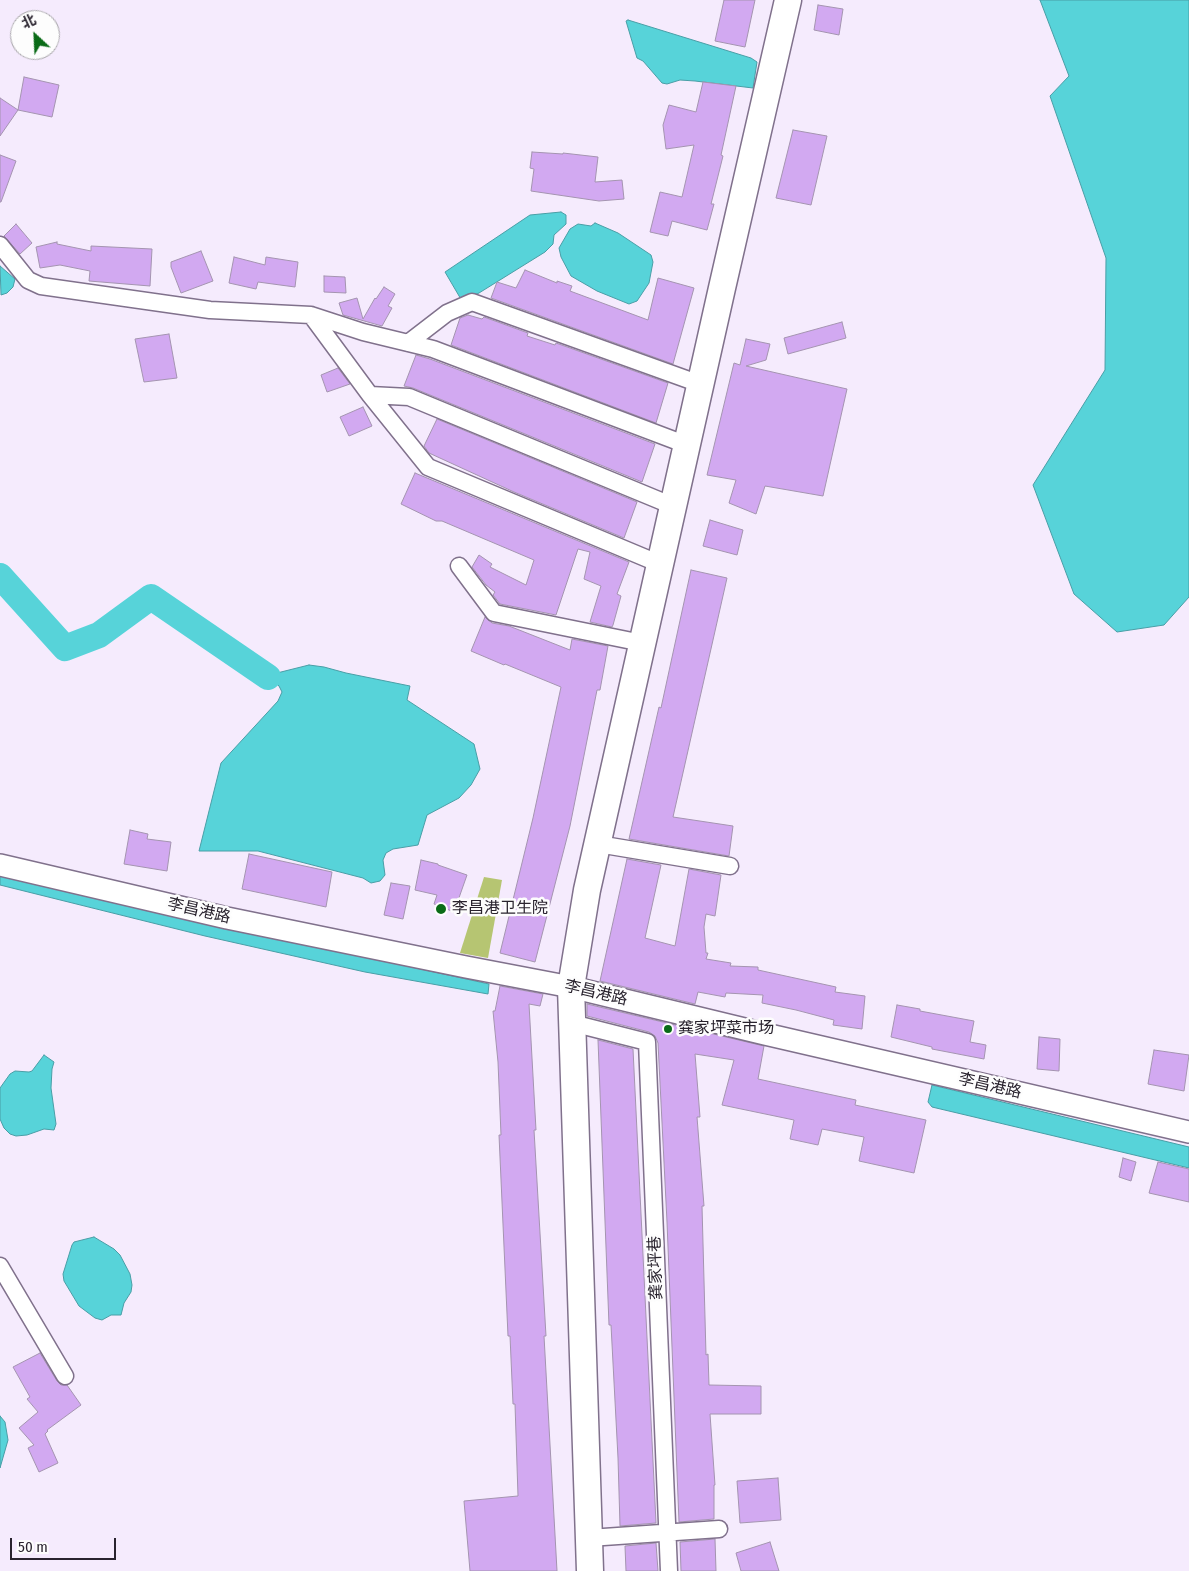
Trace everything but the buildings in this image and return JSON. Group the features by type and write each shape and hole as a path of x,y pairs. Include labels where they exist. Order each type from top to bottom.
{"main road":[{"path":"590,1571 571,986 587,890 788,0"}],"street":[{"path":"0,245 28,280 41,286 210,310 311,315 363,332 433,349 687,445"},
{"path":"408,343 446,313 472,302 700,384"},
{"path":"311,315 370,395 428,467 660,564"},
{"path":"370,395 409,397 673,506"},
{"path":"459,566 494,612 642,643"},
{"path":"598,844 730,866"},
{"name":"李昌港路","path":"0,865 227,918 466,967 571,986 766,1034 1189,1132"},
{"name":"龚家坪巷","path":"572,1023 647,1042 669,1571"},
{"path":"0,1266 65,1376"},
{"path":"589,1538 719,1529"}],"green space":[{"path":"484,877 502,880 488,958 460,953"}],"water":[{"path":"1040,0 1189,0 1189,597 1164,625 1117,632 1074,594 1033,485 1105,370 1106,258 1050,96 1069,76"},
{"path":"628,20 751,58 757,62 753,88 680,80 667,84 662,83 643,61 637,58 626,21"},
{"path":"561,212 566,215 566,224 554,235 553,244 545,252 479,293 462,301 445,272 530,215"},
{"path":"595,223 618,233 651,255 653,262 649,283 637,301 629,304 597,291 571,276 561,257 559,248 570,229 578,224 591,226"},
{"path":"0,266 15,279 13,287 7,293 1,295"},
{"path":"309,665 410,686 407,700 474,744 480,769 471,785 459,798 427,815 418,845 393,849 386,853 383,860 385,875 380,881 371,883 363,878 258,851 199,851 221,763 278,701 282,692 279,686 264,673 277,673"},
{"path":"0,874 489,984 488,994 365,972 205,936 0,885"},
{"path":"44,1055 54,1062 51,1088 56,1124 54,1130 44,1129 27,1135 16,1136 10,1134 4,1128 0,1119 0,1088 10,1074 15,1071 32,1071"},
{"path":"932,1085 1189,1147 1189,1168 932,1107 928,1102"},
{"path":"94,1237 114,1249 120,1255 130,1274 132,1285 121,1315 111,1315 102,1320 95,1318 79,1306 64,1281 63,1274 74,1242"},
{"path":"0,1416 5,1422 8,1440 0,1468"}],"waterway":[{"path":"0,576 65,648 99,635 151,597 268,677"}],"place":[{"name":"李昌港卫生院","path":"441,909"},
{"name":"龚家坪菜市场","path":"668,1029"}]}
